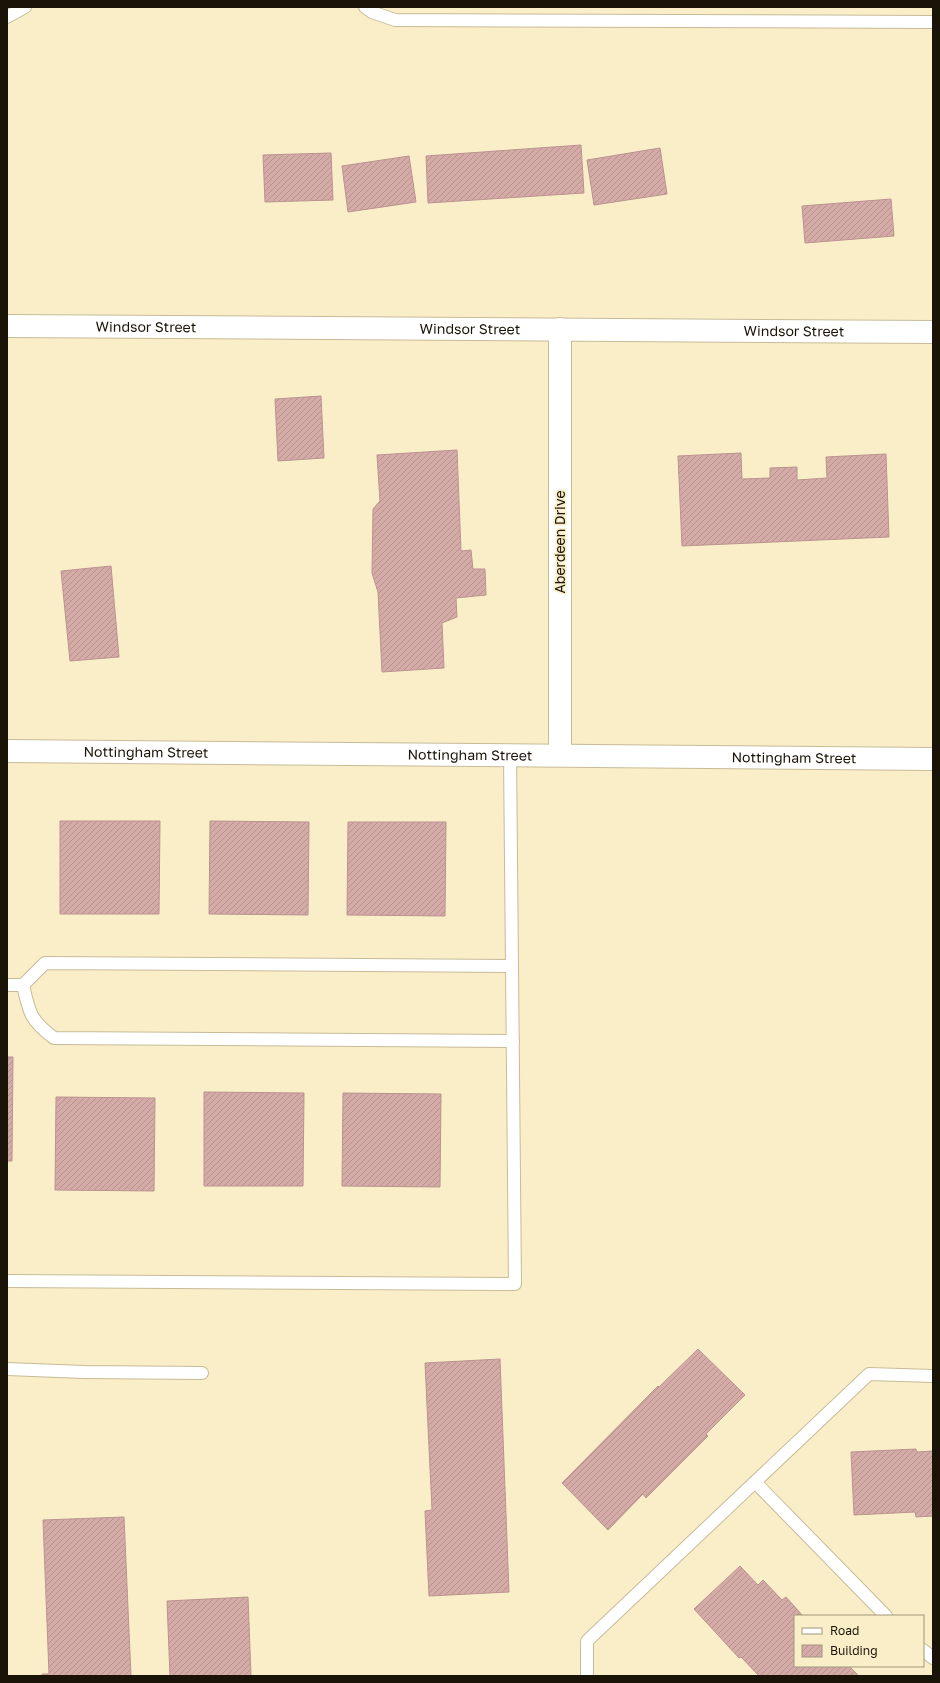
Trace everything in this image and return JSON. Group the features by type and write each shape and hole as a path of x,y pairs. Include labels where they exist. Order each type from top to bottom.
{"street":[{"name":"Windsor Street","path":"7,326 933,332"},
{"name":"Aberdeen Drive","path":"560,329 560,755"},
{"name":"Nottingham Street","path":"7,751 510,754 933,759"}],"lane":[{"path":"7,17 25,7"},
{"path":"365,7 372,12 396,20 933,22"},
{"path":"7,1281 515,1284 510,754"},
{"path":"7,985 23,986 45,963 512,966"},
{"path":"23,986 29,1012 39,1027 54,1038 513,1041"},
{"path":"7,1369 84,1372 202,1373"},
{"path":"587,1676 587,1641 869,1374 933,1376"},
{"path":"755,1482 885,1615"},
{"path":"924,1651 933,1658"}],"building":[{"path":"581,145 584,193 428,203 426,156"},
{"path":"660,148 667,194 594,205 587,160"},
{"path":"331,153 333,200 265,202 263,155"},
{"path":"409,156 416,202 348,212 342,166"},
{"path":"891,199 894,236 805,243 802,206"},
{"path":"321,396 324,458 278,461 275,399"},
{"path":"457,450 461,551 471,550 473,569 485,569 486,595 456,598 457,617 442,623 444,668 382,672 378,592 372,573 373,509 380,501 377,455"},
{"path":"741,453 742,479 770,478 770,468 797,467 797,480 827,478 826,457 886,454 889,537 682,546 678,456"},
{"path":"111,566 119,657 70,661 61,571"},
{"path":"60,821 160,821 159,914 60,914"},
{"path":"210,821 309,822 308,915 209,914"},
{"path":"348,822 446,822 445,916 347,915"},
{"path":"7,1057 13,1057 12,1161 7,1161"},
{"path":"204,1092 304,1093 303,1186 204,1186"},
{"path":"343,1093 441,1094 440,1187 342,1186"},
{"path":"56,1097 155,1098 154,1191 55,1190"},
{"path":"698,1349 745,1395 706,1434 708,1436 646,1498 643,1494 608,1530 562,1483 658,1386 659,1387"},
{"path":"500,1359 509,1592 429,1596 425,1511 432,1510 425,1363"},
{"path":"916,1449 917,1452 933,1451 933,1516 916,1517 915,1512 854,1515 851,1452"},
{"path":"124,1517 131,1676 42,1676 42,1674 49,1674 43,1520"},
{"path":"740,1566 758,1585 763,1580 782,1600 786,1597 802,1615 794,1615 794,1667 850,1667 859,1676 759,1676 741,1657 739,1658 694,1609"},
{"path":"248,1597 251,1676 170,1676 167,1601"}]}
